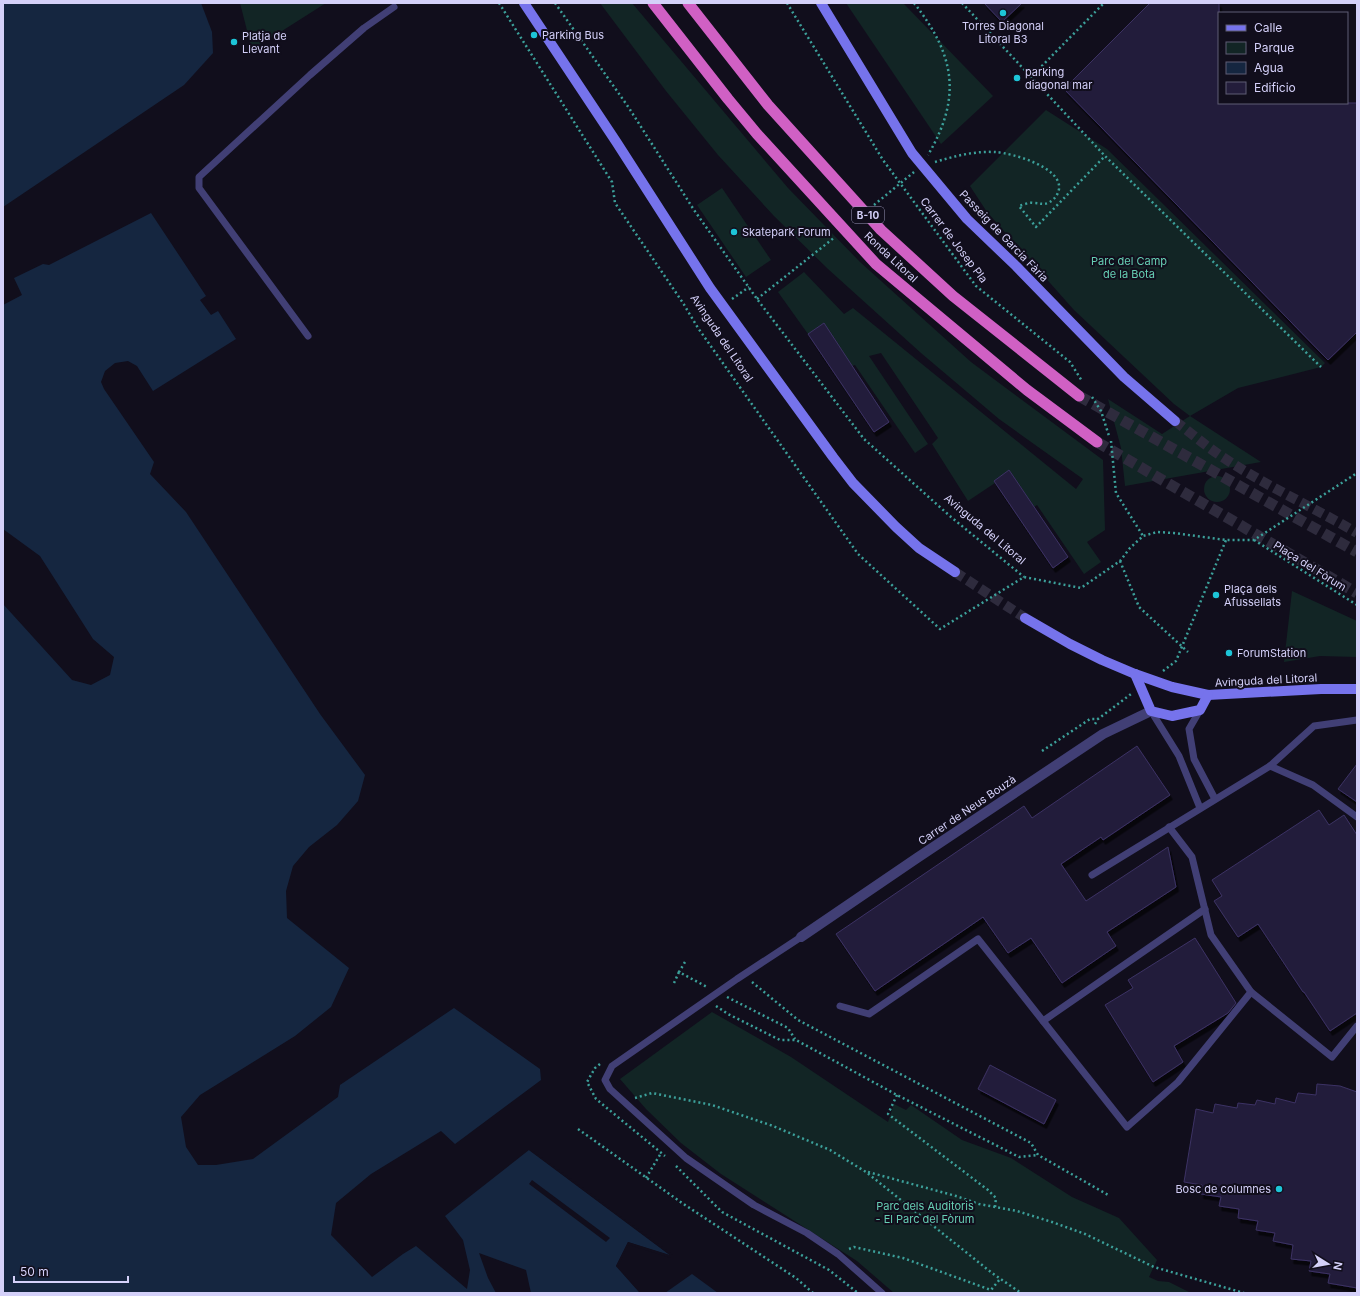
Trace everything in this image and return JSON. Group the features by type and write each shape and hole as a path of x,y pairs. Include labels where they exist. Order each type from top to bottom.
{"highway":[{"name":"Ronda Litoral","path":"653,3 757,134 876,264 1027,390 1097,442"},
{"name":"Ronda Litoral","path":"688,3 768,105 881,230 953,296 1084,394"}],"main road":[{"name":"Avinguda del Litoral","path":"524,3 617,143 710,288 832,457 853,483 919,548 955,572"},
{"name":"Passeig de Garcia Fària","path":"821,3 912,153 967,219 1021,271 1124,377 1175,421"},
{"name":"Avinguda del Litoral","path":"1025,618 1070,644 1135,674 1172,687 1208,695 1357,688"},
{"path":"1135,674 1151,711 1172,716 1200,710 1208,695"}],"street":[{"name":"Carrer de Neus Bouzà","path":"801,937 1103,734 1151,711"}],"lane":[{"path":"308,336 200,188 198,177 364,28 394,7"},
{"path":"1200,710 1189,729 1194,759 1215,799"},
{"path":"1151,711 1179,756 1200,808"},
{"path":"1092,875 1270,766 1314,726 1357,720"},
{"path":"1270,766 1313,785 1357,817"},
{"path":"1169,827 1192,857 1211,935 1251,992 1332,1057 1357,1026"},
{"path":"1043,1021 1205,909"},
{"path":"801,937 746,973 612,1066 605,1080 610,1089 686,1158 754,1205 807,1233 838,1254 882,1293"},
{"path":"840,1006 869,1014 978,939 1127,1127 1178,1082 1251,992"}],"path":[{"name":"Avinguda del Litoral","path":"500,3 612,182 615,203 683,303 698,328 858,554 940,629 973,610 1024,577 951,517 864,439 757,299 694,210 630,108 555,3"},
{"name":"Carrer de Josep Pla","path":"787,3 883,160 976,286 1070,362 1085,385"},
{"path":"914,3 923,14 944,50 950,82 949,102 942,130 924,161"},
{"path":"962,3 1105,156 1322,367"},
{"path":"1031,77 1104,3"},
{"path":"935,162 955,155 977,152 996,152 1026,159 1039,165 1056,176 1059,186 1058,193 1053,200 1047,204 1032,202 1019,206 1036,227 1105,156"},
{"path":"757,299 800,266"},
{"path":"735,296 749,287"},
{"path":"1084,394 1101,411 1111,442 1116,493 1143,536"},
{"path":"1024,577 1081,588 1120,561 1130,548 1143,536 1157,532 1226,540 1254,540 1357,473"},
{"path":"1176,661 1226,540"},
{"name":"Plaça del Fòrum","path":"1254,540 1357,605"},
{"path":"1120,561 1139,607 1188,652"},
{"path":"1042,751 1090,718 1098,719"},
{"path":"674,983 685,962"},
{"path":"679,972 713,990"},
{"path":"746,973 754,985 798,1020 1030,1143 1038,1155 1110,1196"},
{"path":"703,991 709,986"},
{"path":"727,997 788,1028 796,1040 897,1095 1019,1157 1038,1155"},
{"path":"728,1014 780,1040 796,1040"},
{"path":"601,1063 595,1068 587,1082 596,1099 670,1160"},
{"path":"624,1102 652,1093 712,1105 773,1126 830,1150 866,1172 1000,1279 1021,1293"},
{"path":"897,1095 888,1114 988,1190 996,1198 995,1207"},
{"path":"578,1129 682,1203 796,1278 813,1293"},
{"path":"646,1178 661,1153"},
{"path":"676,1165 722,1212 829,1270 858,1293"},
{"path":"866,1172 935,1190 979,1204 1017,1211 1086,1234 1154,1267 1244,1293"},
{"path":"838,1254 854,1247 903,1258 992,1290 1000,1279"}],"green space":[{"path":"240,3 326,3 252,50"},
{"path":"600,3 632,3 788,188 860,262 971,362 1103,460 1105,530 1087,542 1101,562 1084,574 1037,505 1034,507 1009,471 994,481 995,483 968,501 932,444 938,438 881,353 869,356 928,444 915,453 855,365 852,366 823,324 808,334 778,292 804,272 844,314 853,308 1076,489 1083,479 999,419 921,353 828,269 774,216 718,155 666,91"},
{"path":"846,3 903,3 993,96 941,144"},
{"name":"Parc del Camp de la Bota","path":"1046,110 1107,149 1325,363 1321,367 1238,388 1190,416 1174,404 1074,310 987,212 970,186"},
{"name":"Skatepark Forum","path":"722,188 771,260 746,277 697,205"},
{"path":"1108,399 1162,434 1190,416 1261,462 1125,486 1121,448"},
{"path":"1217,476 1226,480 1230,489 1226,498 1217,502 1208,498 1204,489 1208,480"},
{"path":"1292,591 1357,621 1357,657 1320,656 1284,662"},
{"name":"Parc dels Auditoris - El Parc del Fòrum","path":"712,1012 791,1057 888,1122 894,1104 906,1110 911,1105 962,1140 1011,1158 1072,1197 1119,1218 1157,1260 1149,1277 1158,1281 1169,1282 1191,1293 894,1293 857,1261 721,1174 681,1143 646,1109 620,1079"}],"water":[{"path":"3,3 201,3 212,32 213,53 184,85 3,207"},
{"path":"151,213 206,296 200,300 211,315 218,311 236,339 153,391 137,366 128,361 115,363 105,371 101,382 104,389 154,462 150,474 186,512 320,714 365,775 358,801 337,825 309,847 293,866 286,891 287,918 349,968 331,1007 295,1036 200,1095 181,1117 186,1147 198,1165 216,1165 253,1159 338,1097 340,1085 454,1008 540,1069 541,1080 455,1144 441,1131 371,1174 336,1203 331,1235 372,1277 416,1246 467,1289 470,1270 463,1240 445,1216 529,1150 671,1256 628,1242 616,1266 640,1293 531,1293 526,1270 479,1253 488,1278 496,1293 3,1293 3,604 72,680 91,685 110,675 114,657 93,639 40,556 3,529 3,305 22,295 14,278 43,264 49,265"},
{"path":"692,1274 718,1293 665,1293"}],"pier":[{"path":"531,1149 673,1255 671,1258 629,1245 618,1266 642,1293 640,1293 616,1266 628,1242 670,1255 529,1150"},
{"path":"532,1180 610,1238 606,1242 529,1184"}],"building":[{"name":"Torres Diagonal Litoral B3","path":"984,3 1022,3 1002,22"},
{"path":"1150,3 1219,3 1218,104 1357,103 1357,332 1328,360 1064,89"},
{"path":"824,323 889,422 874,432 808,334"},
{"path":"1009,470 1068,557 1053,568 994,481"},
{"path":"1137,746 1170,795 1103,840 1101,837 1061,864 1086,901 1168,847 1176,887 1107,932 1116,946 1062,983 1031,938 1008,953 983,917 875,991 836,934 1024,806 1032,818"},
{"path":"1357,764 1357,802 1338,789"},
{"path":"1319,810 1329,825 1344,815 1357,835 1357,1013 1330,1031 1258,924 1238,937 1214,901 1222,896 1212,880"},
{"path":"1195,938 1236,1003 1228,1013 1174,1046 1183,1062 1153,1082 1105,1005 1133,988 1128,980"},
{"path":"990,1065 1056,1100 1044,1124 978,1089"},
{"name":"Bosc de columnes","path":"1317,1084 1340,1086 1357,1092 1357,1288 1328,1283 1330,1274 1309,1271 1311,1261 1291,1259 1293,1245 1273,1241 1275,1233 1256,1230 1258,1221 1238,1218 1239,1209 1219,1206 1221,1197 1201,1194 1202,1185 1184,1182 1196,1109 1213,1113 1215,1104 1237,1108 1238,1103 1255,1105 1257,1100 1275,1104 1276,1098 1295,1103 1298,1093 1316,1095"}],"tunnel":[{"path":"1079,396 1357,552"},
{"path":"1175,421 1211,449 1240,468 1357,533"},
{"path":"1097,442 1357,593"},
{"path":"955,572 1025,618"}],"place":[{"name":"Torres Diagonal Litoral B3","path":"1003,13"},
{"name":"Parking Bus","path":"534,35"},
{"name":"Platja de Llevant","path":"234,42"},
{"name":"parking diagonal mar","path":"1017,78"},
{"name":"Skatepark Forum","path":"734,232"},
{"name":"Plaça dels Afussellats","path":"1216,595"},
{"name":"ForumStation","path":"1229,653"},
{"name":"Bosc de columnes","path":"1279,1189"}]}
